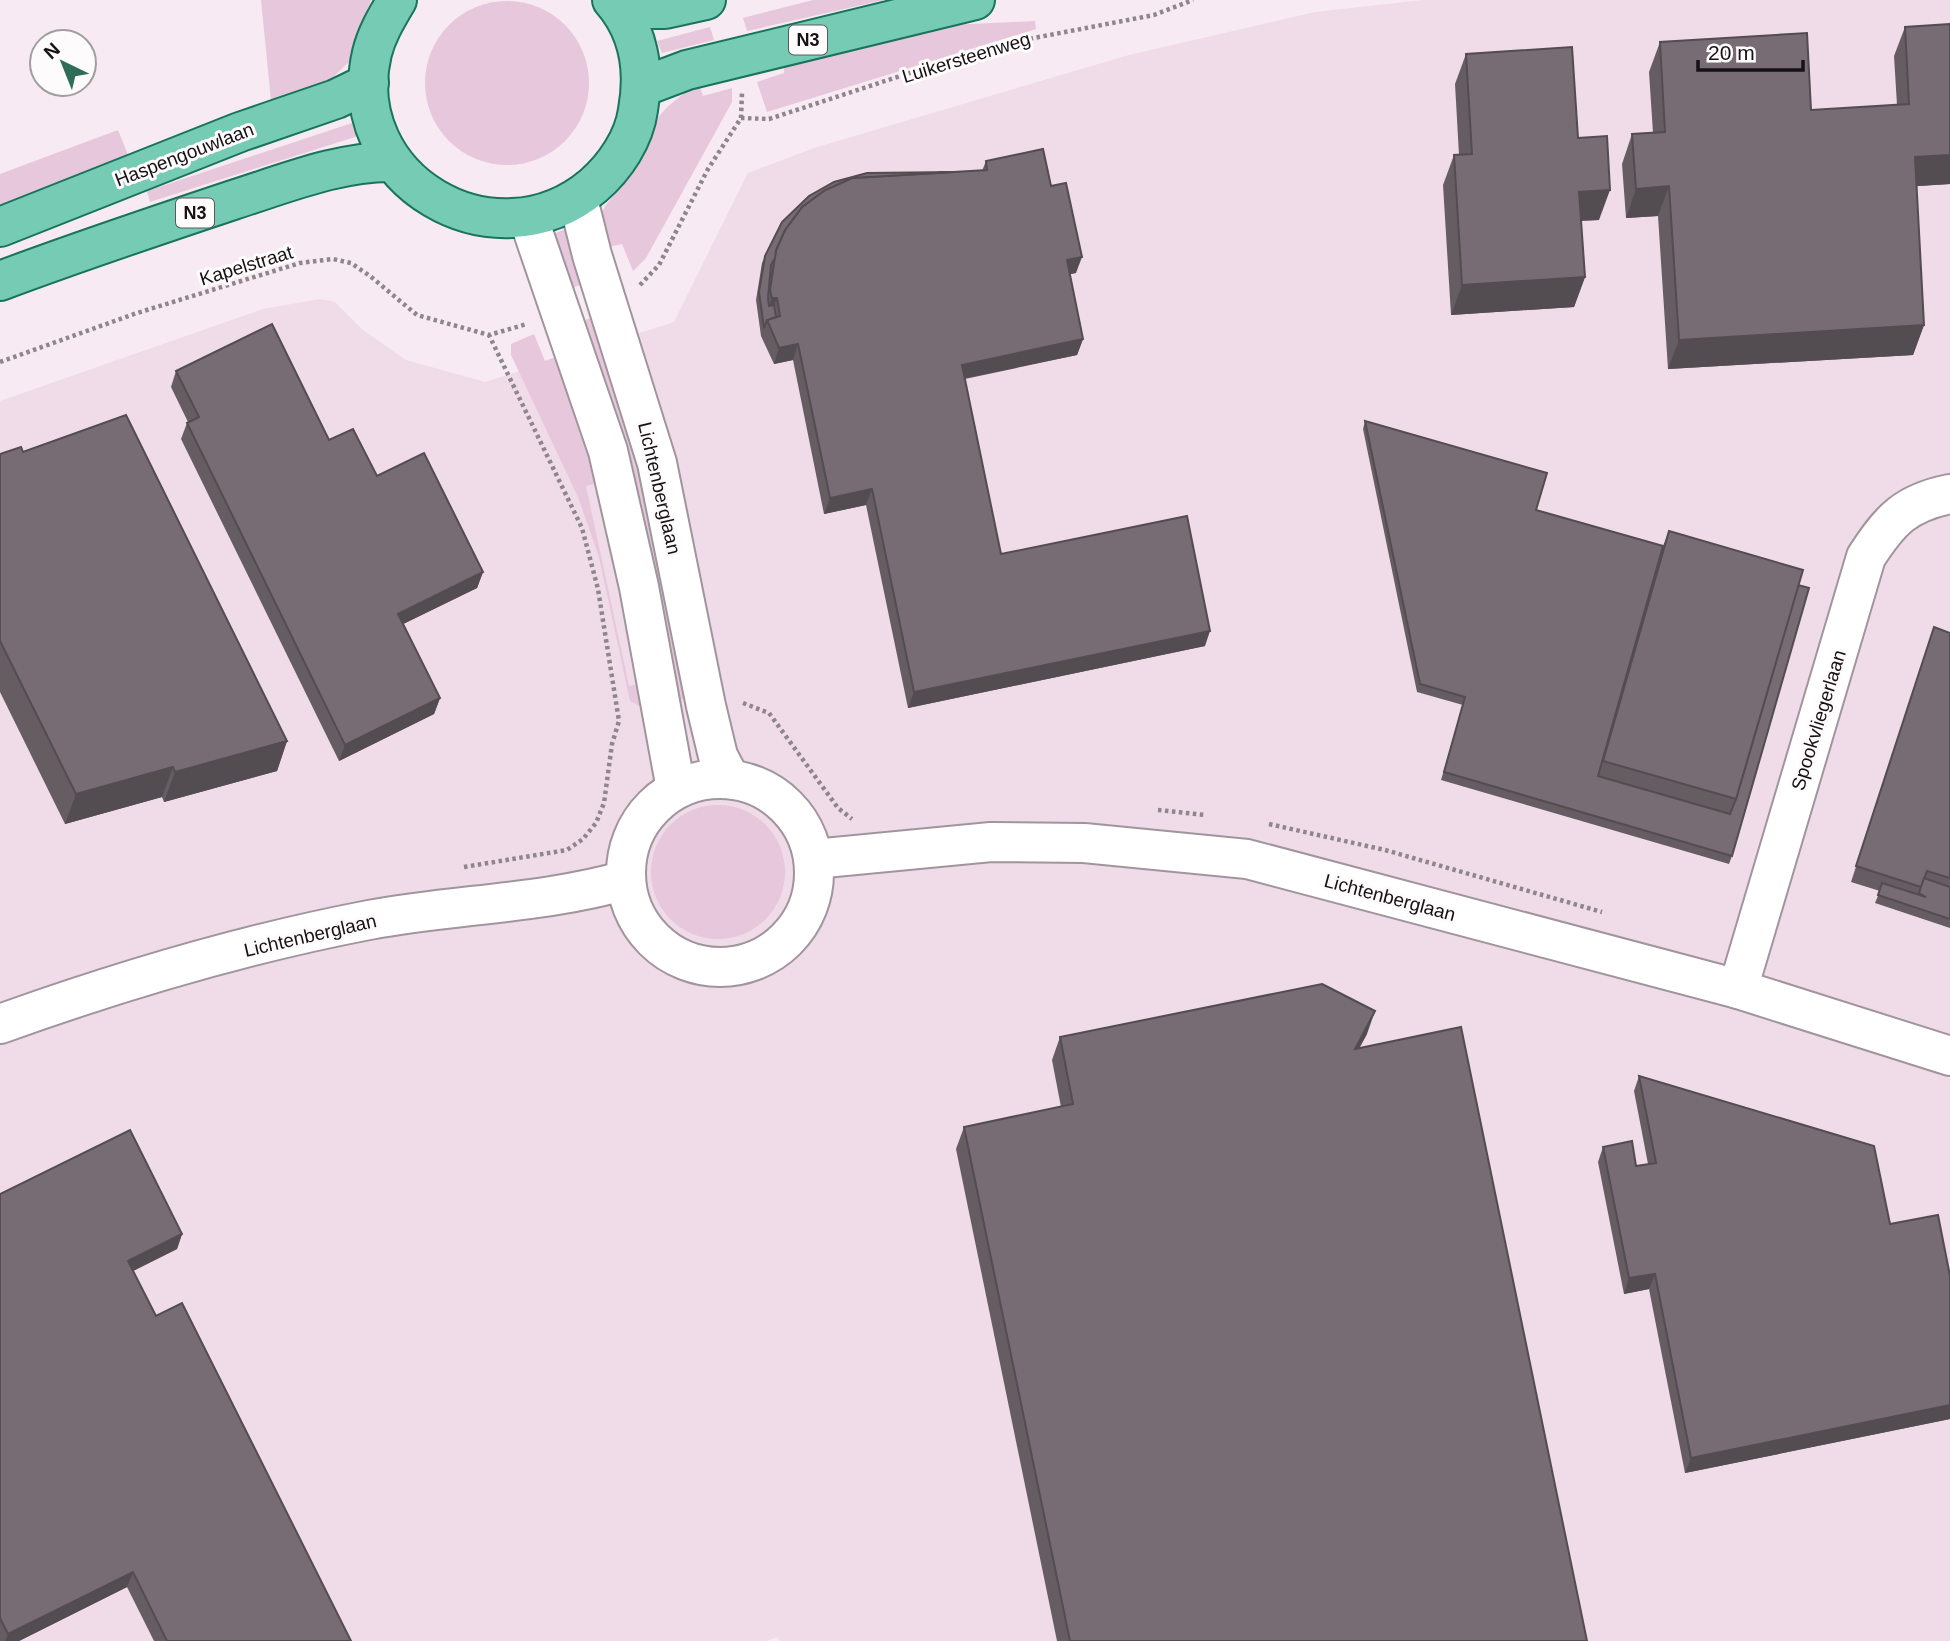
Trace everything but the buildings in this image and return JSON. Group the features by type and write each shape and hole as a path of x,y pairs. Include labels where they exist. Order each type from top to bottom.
{"main road":[{"path":"397,0 383,24 372,52 369,83 377,129 393,162 414,185 468,214 498,219 528,217 554,211 578,199 604,177 624,151 637,120 642,87 636,47 616,5"},
{"path":"616,5 665,9 706,0"},
{"name":"N3","path":"642,87 687,70 975,0"},
{"name":"Haspengouwlaan","path":"0,227 240,132 336,99 369,83"},
{"name":"N3","path":"0,281 99,244 255,193 349,166 393,162"}],"street":[{"name":"Lichtenberglaan","path":"578,199 592,255 657,463 706,706 718,756 730,779"},
{"path":"528,217 608,451 636,575 676,789"},
{"name":"Spookvliegerlaan","path":"1738,989 1866,557 1888,522 1923,499 1950,494"},
{"path":"716,777 730,779 766,790 783,802 799,820 814,859 813,890 803,918 785,942 761,958 733,967 701,966 674,955 656,942 639,922 630,902 626,880 627,858 636,831 648,812 676,789 698,780 716,777"},
{"name":"Lichtenberglaan","path":"814,859 991,842 1084,843 1247,859 1738,989 1950,1056"},
{"name":"Lichtenberglaan","path":"0,1024 207,959 370,920 591,890 626,880"}],"path":[{"name":"Luikersteenweg","path":"741,118 769,119 992,46 1154,15 1193,0"},
{"path":"640,285 659,265 708,169 741,118 742,88"},
{"name":"Kapelstraat","path":"0,362 175,302 300,263 333,259 351,263 417,315 489,335"},
{"path":"459,867 567,850 583,839 596,822 604,803 612,744 619,721 598,589 582,527 489,335 530,322"}],"shaded area":[{"path":"261,0 371,0 349,62 328,82 314,90 271,100"},
{"path":"813,0 884,0 747,31 743,18"},
{"path":"1423,0 1950,0 1950,1641 780,1641 777,1637 767,1641 0,1641 0,401 263,309 320,299 335,302 363,330 406,360 485,382 674,322 748,173 814,148 1129,55 1315,12"},
{"path":"507,1 538,7 565,25 583,52 589,83 583,114 565,141 538,159 507,165 476,159 449,141 431,114 425,83 431,52 449,25 476,7"},
{"path":"1035,21 1036,29 767,112 757,82 784,73 784,65 950,25"},
{"path":"710,27 714,40 662,53 657,41"},
{"path":"699,84 703,96 732,88 732,102 646,258 633,271 622,244 600,249 602,213 634,169 651,129 662,113 675,100"},
{"path":"352,123 358,136 150,202 147,191"},
{"path":"118,130 128,155 0,206 0,174"},
{"path":"568,228 587,283 571,288 551,235"},
{"path":"598,315 627,405 692,697 673,701 583,321"},
{"path":"534,334 545,361 563,354 607,480 586,486 629,686 648,682 651,706 639,706 630,701 599,557 578,497 511,355 511,344"},
{"path":"718,805 744,810 765,825 780,846 785,872 780,898 765,919 744,934 718,939 692,934 671,919 656,898 651,872 656,846 671,825 692,810"}]}
